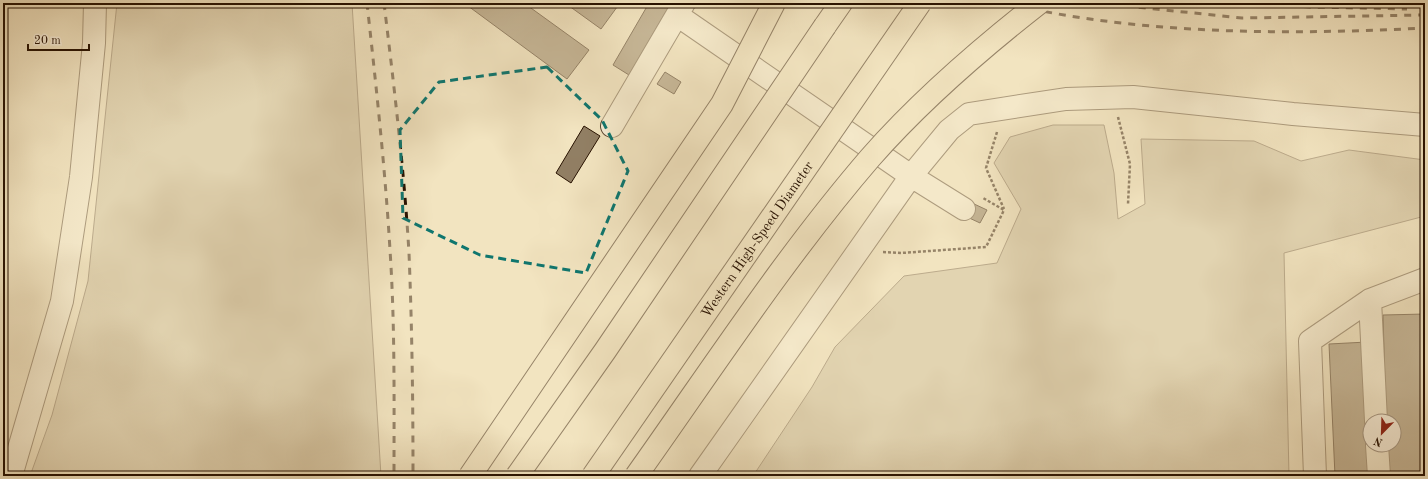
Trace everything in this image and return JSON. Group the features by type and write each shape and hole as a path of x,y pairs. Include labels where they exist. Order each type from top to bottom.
{"main road":[{"path":"470,476 722,104 774,3"},
{"path":"517,476 605,351 841,3"},
{"name":"Western High-Speed Diameter","path":"593,476 920,3"},
{"path":"636,476 794,252 871,157 932,94 997,35 1038,3"}],"street":[{"path":"11,476 62,301 82,177 94,44 95,3"},
{"path":"612,126 681,9 911,176 964,209"},
{"path":"700,476 911,176 949,130 969,114 1066,99 1132,97 1293,114 1425,125"},
{"path":"1315,476 1310,341 1370,300 1425,279"},
{"path":"1370,300 1376,413"},
{"path":"1378,453 1379,476"}],"path":[{"path":"1113,98 1130,164 1128,204"},
{"path":"1004,210 986,168 991,149 1006,108"}],"highlighted area":[{"path":"547,67 602,120 628,171 586,273 480,255 403,218 400,130 439,82"}],"shaded area":[{"path":"117,3 352,3 381,476 30,476 52,415 88,281"},
{"path":"1053,125 1104,125 1114,173 1118,219 1145,204 1141,139 1254,141 1301,161 1349,150 1425,160 1425,216 1284,253 1289,476 753,476 812,387 835,347 904,276 997,263 1021,209 994,163 1010,137"}],"building":[{"path":"464,3 524,3 589,50 567,79"},
{"path":"565,3 620,3 601,29"},
{"path":"649,3 671,3 629,75 613,65"},
{"path":"665,72 681,82 674,94 657,84"},
{"path":"584,126 600,136 571,183 556,173"},
{"path":"972,203 987,210 980,223 965,216"},
{"path":"1425,314 1425,476 1388,476 1387,453 1402,453 1402,413 1386,413 1383,315"},
{"path":"1367,342 1369,413 1362,413 1362,453 1371,453 1373,476 1335,476 1329,344"}],"railway":[{"path":"367,3 383,157 392,278 394,476"},
{"path":"384,3 402,159 409,253 413,476"},
{"path":"1004,3 1056,14 1160,27 1266,32 1319,32 1425,28"},
{"path":"1097,3 1242,18 1425,15"},
{"path":"1262,3 1310,7 1407,9"}]}
